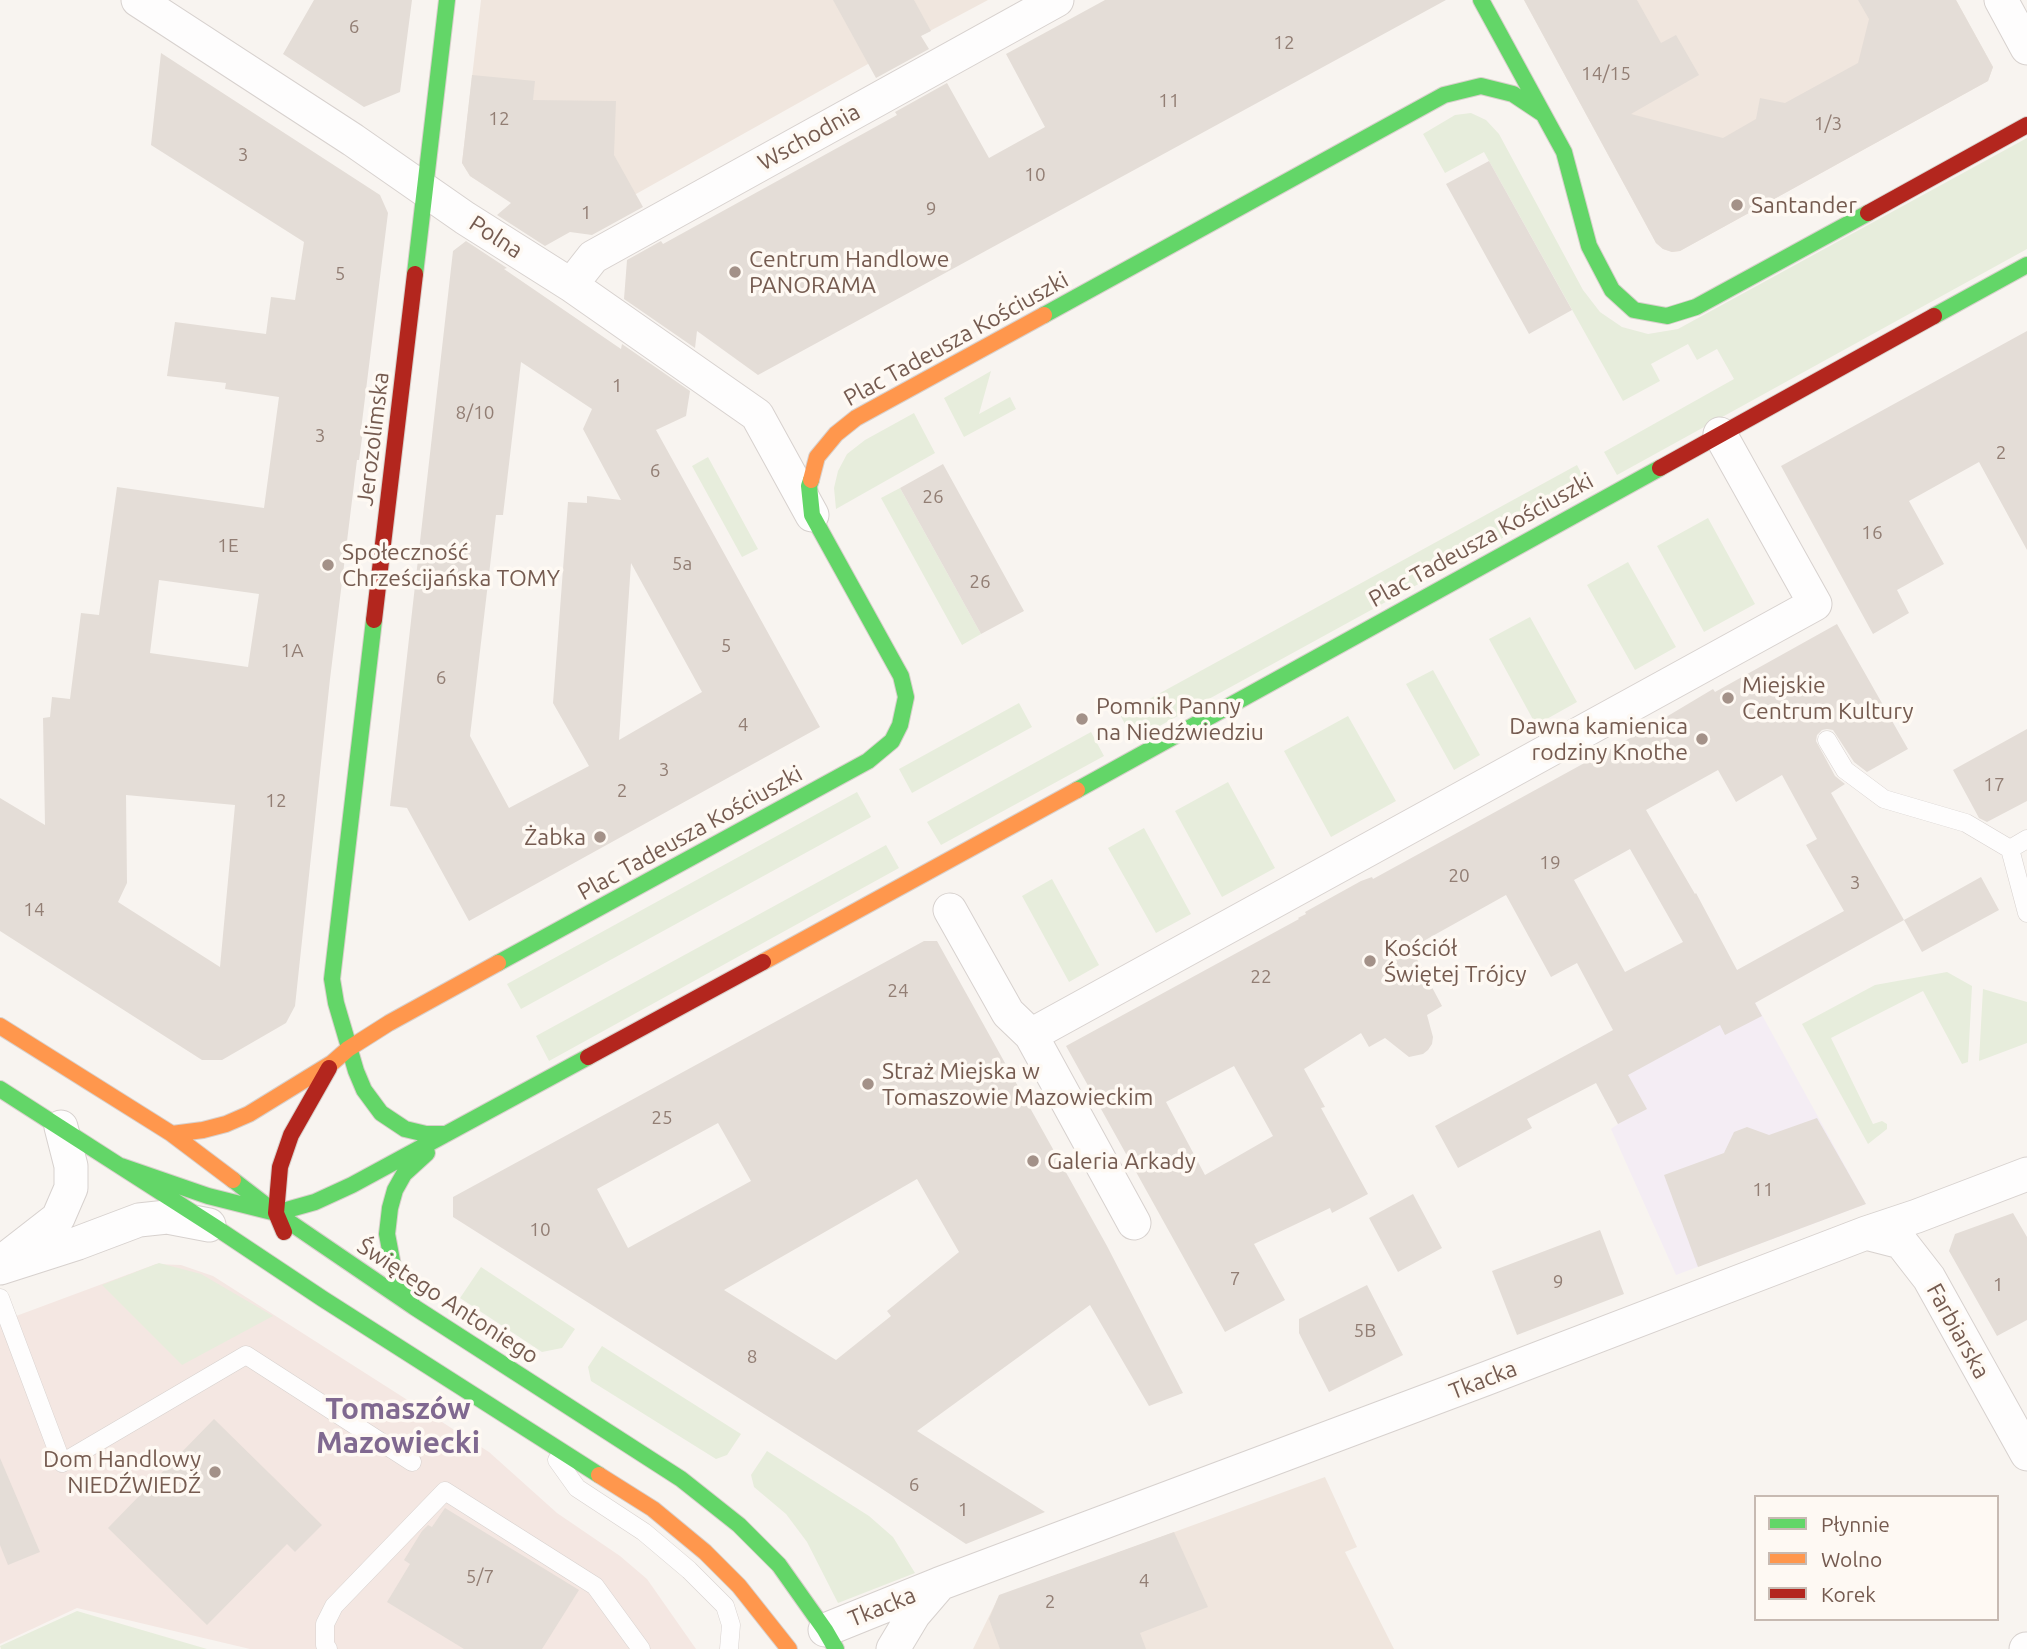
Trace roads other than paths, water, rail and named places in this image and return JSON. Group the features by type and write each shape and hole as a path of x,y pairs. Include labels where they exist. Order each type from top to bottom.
{"street":[{"name":"Polna","path":"138,0 425,188 465,218 571,285 757,415 813,515"},
{"name":"Jerozolimska","path":"348,1049 332,979 447,0"},
{"name":"Wschodnia","path":"571,285 593,257 1057,0"},
{"path":"1481,0 1543,114"},
{"path":"2001,0 2027,48"},
{"name":"Plac Tadeusza Kościuszki","path":"172,1135 214,1127 249,1115 332,1063 348,1049 389,1023 868,761 892,741 900,725 906,697 901,676 813,515 808,486 817,457 836,434 856,418 1432,101 1444,95 1481,86 1513,94 1543,114 1564,152 1589,246 1612,290 1634,310 1667,316 1696,307 1744,282 2027,125"},
{"name":"Plac Tadeusza Kościuszki","path":"121,1166 208,1196 276,1213 315,1202 352,1185 917,878 2027,265"},
{"path":"1031,1035 1815,604 1720,434"},
{"path":"950,910 1008,1013 1031,1035 1134,1223"},
{"name":"Świętego Antoniego","path":"0,1026 172,1135 276,1213 414,1307 681,1479 739,1525 779,1565 803,1642"},
{"path":"348,1049 364,1090 381,1113 405,1129 426,1135 446,1134"},
{"name":"Plac Tadeusza Kościuszki","path":"292,1248 276,1213 280,1167 291,1135 332,1063"},
{"path":"0,1088 323,1300 653,1509 803,1642"},
{"path":"0,1266 58,1218 71,1188 71,1166 61,1127"},
{"name":"Plac Tadeusza Kościuszki","path":"414,1307 393,1266 387,1234 390,1208 395,1190 404,1174 446,1134"},
{"name":"Tkacka","path":"803,1642 939,1584 2027,1174"},
{"path":"0,1266 78,1243 139,1220 167,1217 215,1227"},
{"name":"Farbiarska","path":"1866,1233 1901,1242 1928,1278 2027,1454"},
{"path":"304,1270 323,1300"},
{"name":"Tkacka","path":"893,1649 914,1614 939,1584"}],"lane":[{"path":"1827,740 1845,770 1884,799 1966,823 2010,849 2027,913"},
{"path":"2010,849 2027,839"},
{"path":"0,1298 62,1463 246,1356 412,1462"},
{"path":"540,1438 577,1488 644,1532 689,1570 725,1606 731,1625 729,1649"},
{"path":"328,1649 325,1645 325,1624 334,1606 445,1491 595,1586 641,1649"}],"place":[{"name":"Santander","path":"1737,205"},
{"name":"Centrum Handlowe PANORAMA","path":"735,272"},
{"name":"Społeczność Chrześcijańska TOMY","path":"328,565"},
{"name":"Miejskie Centrum Kultury","path":"1728,698"},
{"name":"Pomnik Panny na Niedźwiedziu","path":"1082,719"},
{"name":"Dawna kamienica rodziny Knothe","path":"1702,739"},
{"name":"Żabka","path":"600,837"},
{"name":"Kościół Świętej Trójcy","path":"1370,961"},
{"name":"Straż Miejska w Tomaszowie Mazowieckim","path":"868,1084"},
{"name":"Galeria Arkady","path":"1033,1161"},
{"name":"Dom Handlowy NIEDŹWIEDŹ","path":"215,1472"}],"district":[{"name":"Tomaszów Mazowiecki","path":"398,1426"}]}
